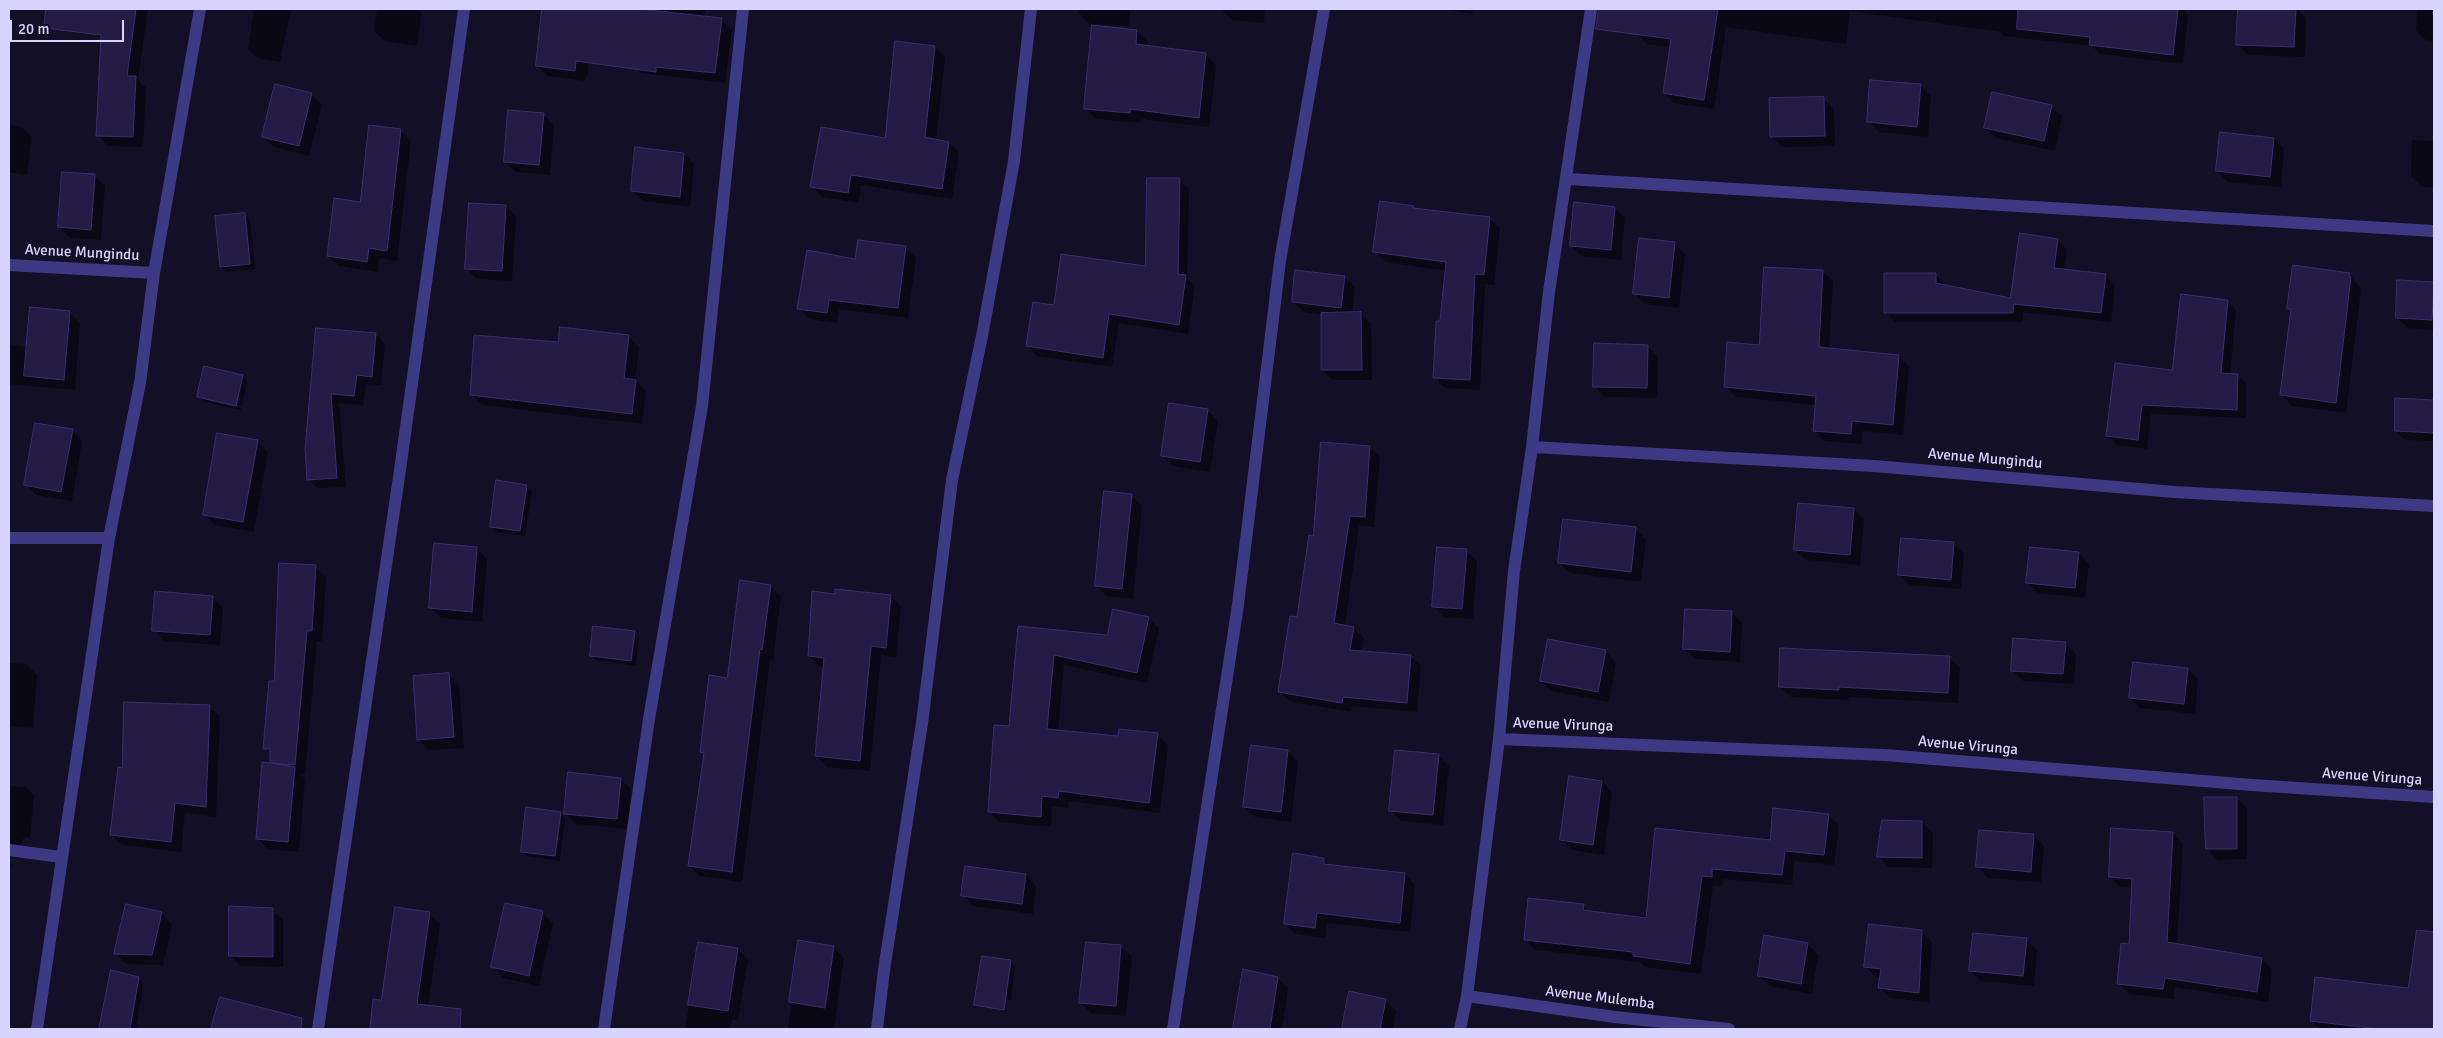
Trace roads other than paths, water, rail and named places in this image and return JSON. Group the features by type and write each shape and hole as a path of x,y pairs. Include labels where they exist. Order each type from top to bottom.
{"street":[{"path":"37,1029 109,538 140,383 154,273 200,9"},
{"path":"318,1029 400,470 464,9"},
{"path":"604,1029 649,719 702,406 743,9"},
{"path":"877,1029 884,970 922,722 952,480 982,336 1014,161 1032,9"},
{"path":"1173,1029 1238,605 1280,261 1324,9"},
{"path":"1460,1029 1467,996 1499,739 1514,571 1532,447 1549,292 1568,179 1591,9"},
{"path":"1568,179 2434,231"},
{"name":"Avenue Mungindu","path":"9,265 154,273"},
{"name":"Avenue Mungindu","path":"1532,447 1874,466 2174,492 2434,506"},
{"path":"9,538 109,538"},
{"name":"Avenue Virunga","path":"1499,739 1885,755 2242,784 2434,797"},
{"path":"9,850 61,857"},
{"name":"Avenue Mulemba","path":"1467,996 1615,1017 1729,1029"}]}
